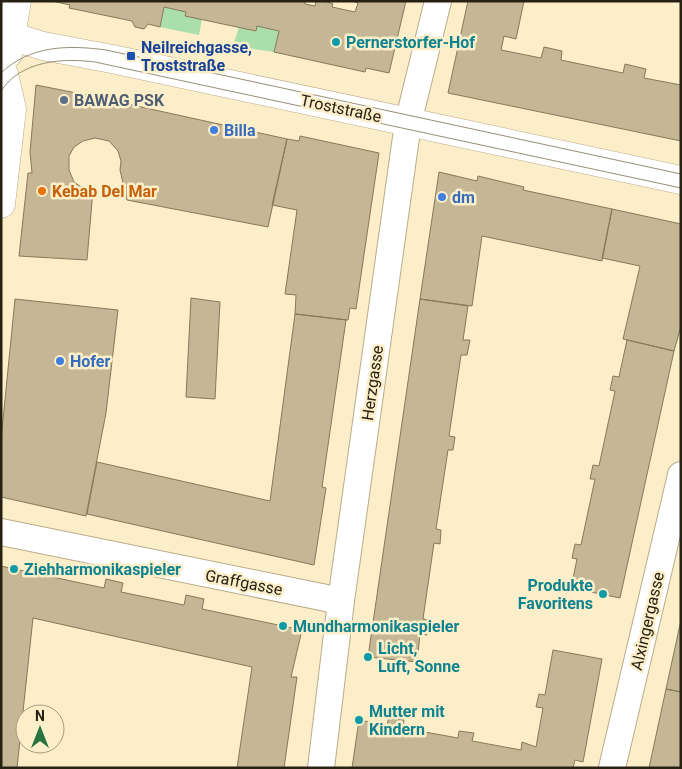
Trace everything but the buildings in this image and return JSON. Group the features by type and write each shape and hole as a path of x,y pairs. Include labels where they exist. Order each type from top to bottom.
{"street":[{"path":"1,204 12,109 3,76 7,34 17,1"},
{"name":"Herzgasse","path":"321,768 341,601 408,123 438,1"},
{"name":"Troststraße","path":"7,34 43,46 681,180"},
{"name":"Alxingergasse","path":"612,768 681,475"},
{"name":"Graffgasse","path":"1,532 341,601"}],"green space":[{"path":"164,7 186,12 185,16 202,19 199,35 160,27"},
{"path":"257,26 279,31 274,52 233,46 239,27 256,31"}],"tram line":[{"path":"1,73 12,64 37,52 64,48 106,50 681,174"},
{"path":"1,91 9,81 31,67 56,61 95,62 681,188"}],"place":[{"name":"Pernerstorfer-Hof","path":"336,42"},
{"name":"Neilreichgasse, Troststraße","path":"131,56"},
{"name":"BAWAG PSK","path":"64,100"},
{"name":"Billa","path":"214,130"},
{"name":"Kebab Del Mar","path":"42,191"},
{"name":"dm","path":"442,197"},
{"name":"Hofer","path":"60,361"},
{"name":"Ziehharmonikaspieler","path":"14,569"},
{"name":"Produkte Favoritens","path":"603,594"},
{"name":"Mundharmonikaspieler","path":"283,626"},
{"name":"Licht, Luft, Sonne","path":"368,657"},
{"name":"Mutter mit Kindern","path":"359,720"}]}
